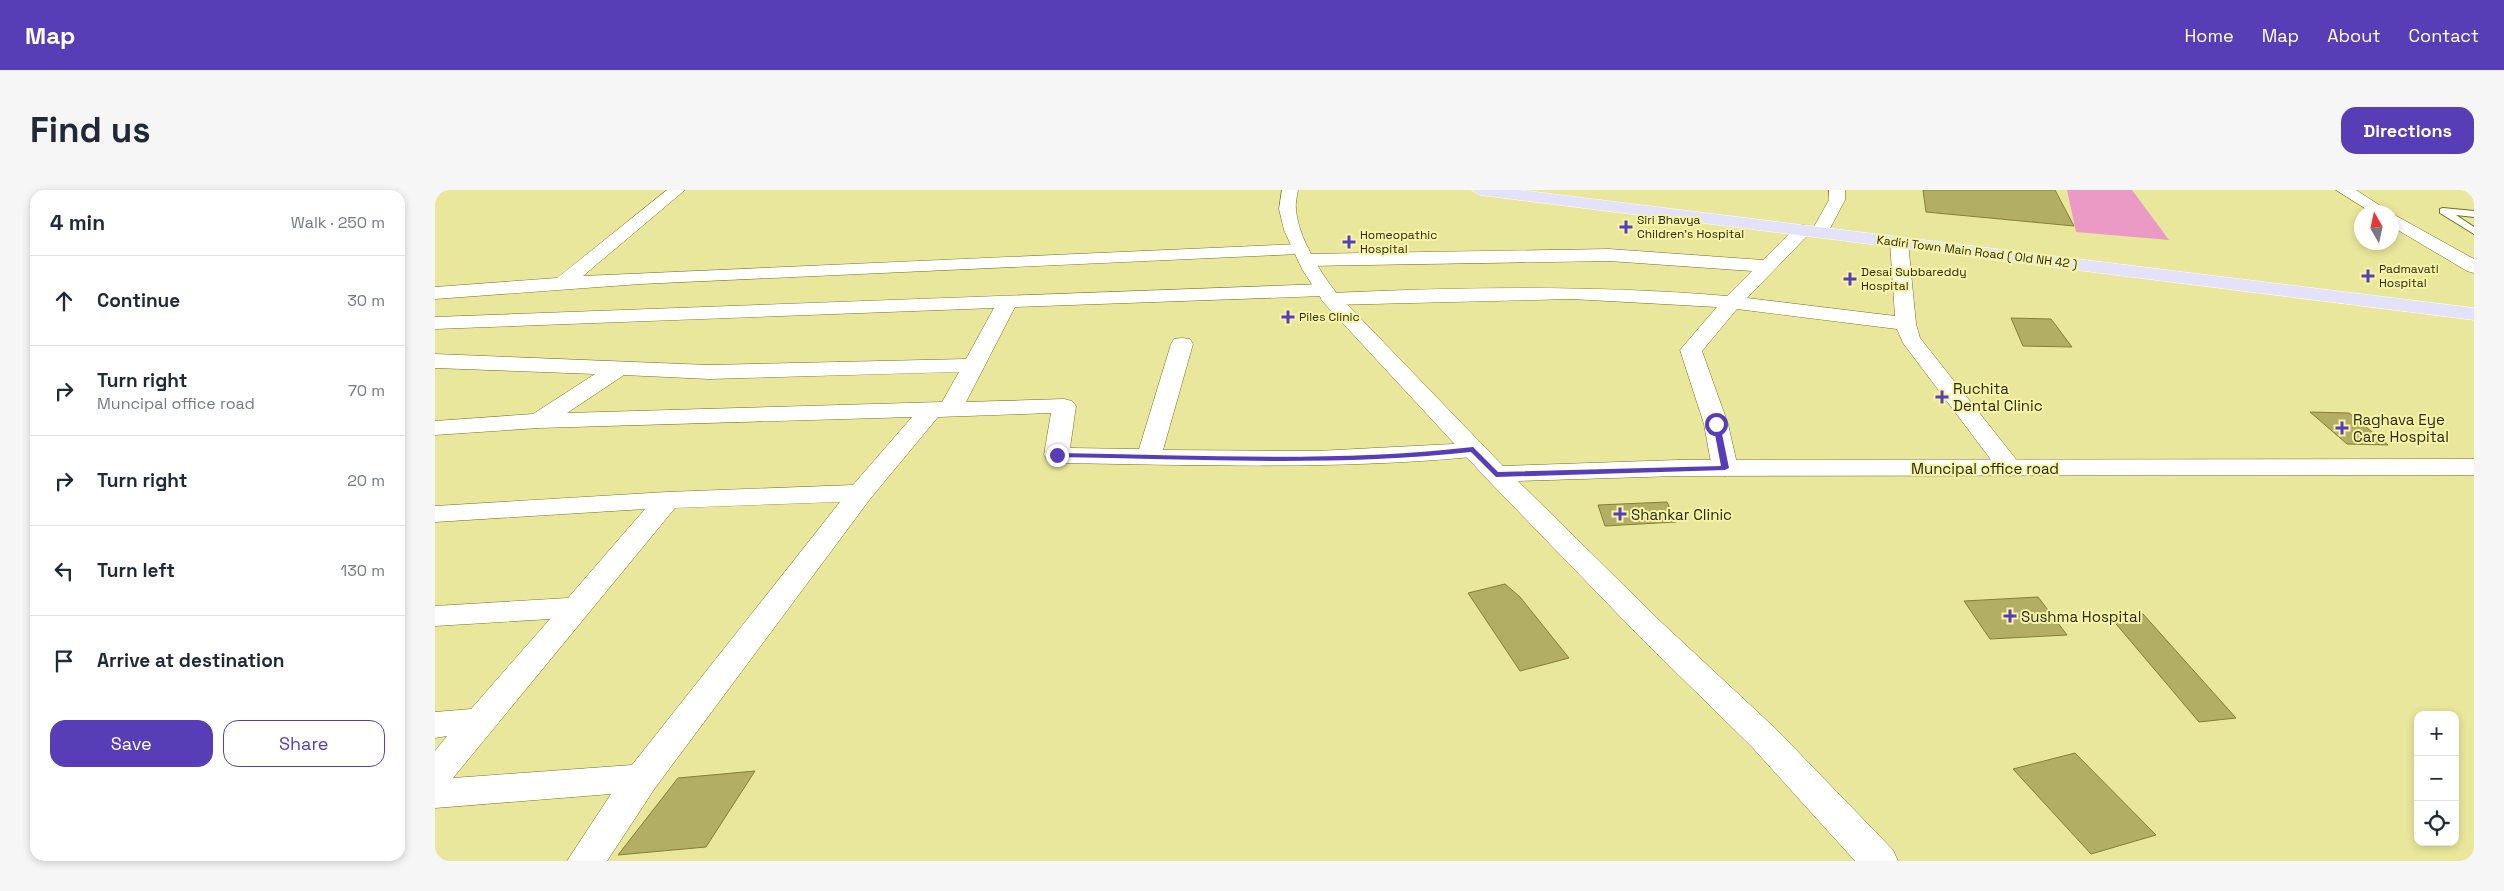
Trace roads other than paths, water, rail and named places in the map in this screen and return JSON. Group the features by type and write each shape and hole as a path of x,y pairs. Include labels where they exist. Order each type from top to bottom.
{"main road":[{"name":"Kadiri Town Main Road ( Old NH 42 )","path":"1480,190 1526,192 2474,309"},
{"name":"Kadiri Town Main Road ( Old NH 42 )","path":"1815,229 1899,242 2474,314"}],"street":[{"path":"562,284 677,190"},
{"path":"1290,190 1287,210 1304,254 1327,294 1496,474 1650,629 1764,738 1879,861"},
{"path":"1725,468 1716,424 1691,350 1731,302 1767,266 1815,229 1837,200 1832,190"},
{"path":"2341,190 2369,205"},
{"path":"2399,223 2474,267"},
{"path":"1899,242 1905,324 1910,339 2010,468"},
{"path":"435,293 640,278 1304,254 1609,255 1767,266"},
{"path":"435,323 1008,301 1327,294 1572,294 1659,296 1731,302 1905,324"},
{"path":"587,861 642,778 861,493 940,410 974,365 1008,301"},
{"path":"1149,456 1182,344"},
{"path":"435,362 709,372 974,365"},
{"path":"539,421 618,369"},
{"path":"435,428 539,421 1064,406 1057,455 1303,459 1398,457 1473,450"},
{"name":"Muncipal office road","path":"1496,474 1725,468 2474,467"},
{"path":"435,514 667,500 861,493"},
{"path":"435,775 667,500"},
{"path":"435,616 577,607"},
{"path":"435,725 481,721"},
{"path":"435,794 642,778"}],"lane":[{"path":"2474,214 2443,211 2474,231"}],"place":[{"name":"Siri Bhavya Children's Hospital","path":"1626,227"},
{"name":"Homeopathic Hospital","path":"1349,242"},
{"name":"Padmavati Hospital","path":"2368,276"},
{"name":"Desai Subbareddy Hospital","path":"1850,279"},
{"name":"Piles Clinic","path":"1288,317"},
{"name":"Ruchita Dental Clinic","path":"1942,397"},
{"name":"Raghava Eye Care Hospital","path":"2342,428"},
{"name":"Shankar Clinic","path":"1620,514"},
{"name":"Sushma Hospital","path":"2010,616"}]}
